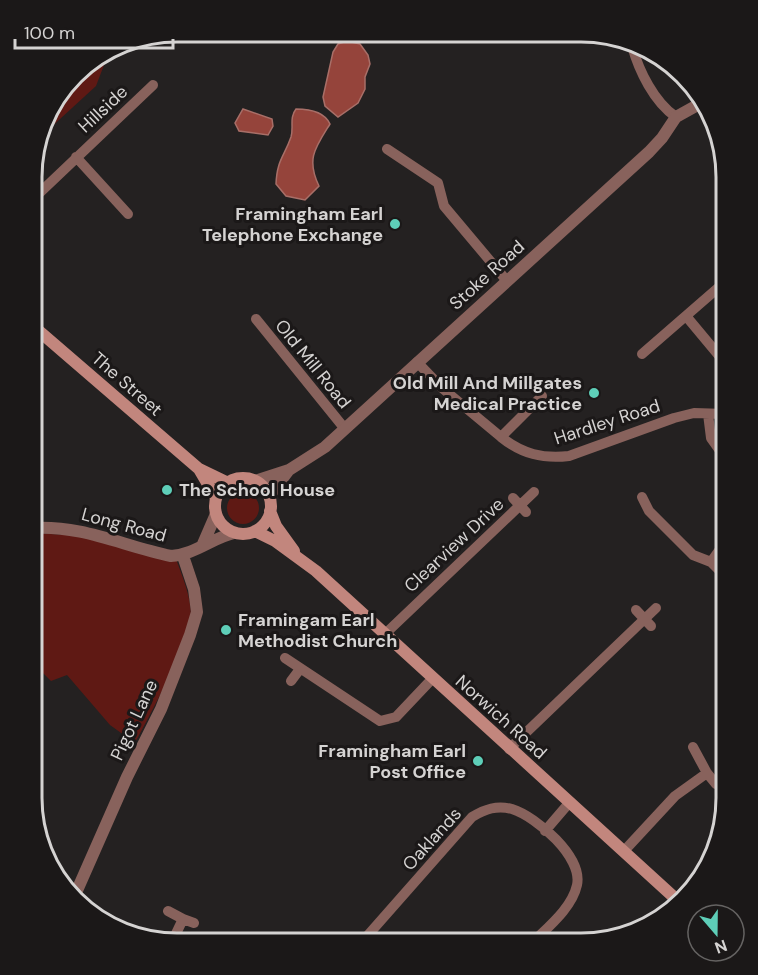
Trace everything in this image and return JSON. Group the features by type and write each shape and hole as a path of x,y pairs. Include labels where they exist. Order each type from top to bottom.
{"main road":[{"name":"The Street","path":"42,335 199,469 228,483"},
{"name":"The Street","path":"199,469 216,498"},
{"path":"240,479 255,481 269,496 270,511 266,521 255,531 234,533 226,528 216,514 216,498 228,483 240,479"},
{"name":"Norwich Road","path":"270,511 276,526 300,559"},
{"name":"Norwich Road","path":"255,531 275,541 300,559 673,897"}],"street":[{"path":"634,53 663,108 676,117"},
{"name":"Hillside","path":"42,190 153,85"},
{"name":"Stoke Road","path":"255,481 289,470 325,447 649,152 676,117 697,108"},
{"path":"387,149 438,183 444,206 507,281"},
{"name":"Hillside","path":"76,157 128,214"},
{"path":"642,354 716,290"},
{"path":"686,316 716,352"},
{"name":"Old Mill Road","path":"256,319 345,429"},
{"name":"Hardley Road","path":"417,362 442,388 501,437 523,452 537,456 553,458 569,456 674,418 716,414"},
{"path":"501,437 542,396"},
{"path":"708,414 711,438 716,445"},
{"name":"Stoke Road","path":"269,496 289,470"},
{"name":"Clearview Drive","path":"385,634 534,492"},
{"path":"642,497 650,511 693,555 711,562 716,567"},
{"path":"203,544 216,514"},
{"name":"Long Road","path":"42,528 61,527 105,535 160,554 183,556 203,544 234,533"},
{"path":"711,562 716,555"},
{"name":"Pigot Lane","path":"77,889 127,777 161,709 190,635 196,612 194,589 183,556"},
{"path":"509,749 656,608"},
{"path":"285,658 380,721 396,717 432,678"},
{"path":"291,681 300,669"},
{"path":"693,747 707,773 716,784"},
{"path":"624,852 675,796 707,773"},
{"path":"546,831 570,803"},
{"name":"Oaklands","path":"370,933 472,817 484,810 512,809 546,831 574,860 578,884 573,899 541,933"},
{"path":"168,911 194,923"},
{"path":"176,933 183,919"}],"shaded area":[{"path":"351,42 360,44 368,55 370,64 365,77 365,89 358,103 338,117 325,106 323,97 333,52 338,44"},
{"path":"107,61 96,86 52,126 75,88"},
{"path":"243,109 272,119 273,126 268,135 239,131 235,123"},
{"path":"296,109 311,110 324,116 330,124 314,154 313,168 319,186 305,200 286,196 276,184 279,164 291,137"},
{"path":"243,492 254,497 259,508 254,519 243,524 232,519 227,508 232,497"},
{"path":"42,534 82,536 176,559 190,602 189,628 168,680 135,743 110,725 67,675 51,681 42,672"}],"place":[{"name":"Framingham Earl Telephone Exchange","path":"395,224"},
{"name":"Old Mill And Millgates Medical Practice","path":"594,393"},
{"name":"The School House","path":"167,490"},
{"name":"Framingam Earl Methodist Church","path":"226,630"},
{"name":"Framingham Earl Post Office","path":"478,761"}]}
